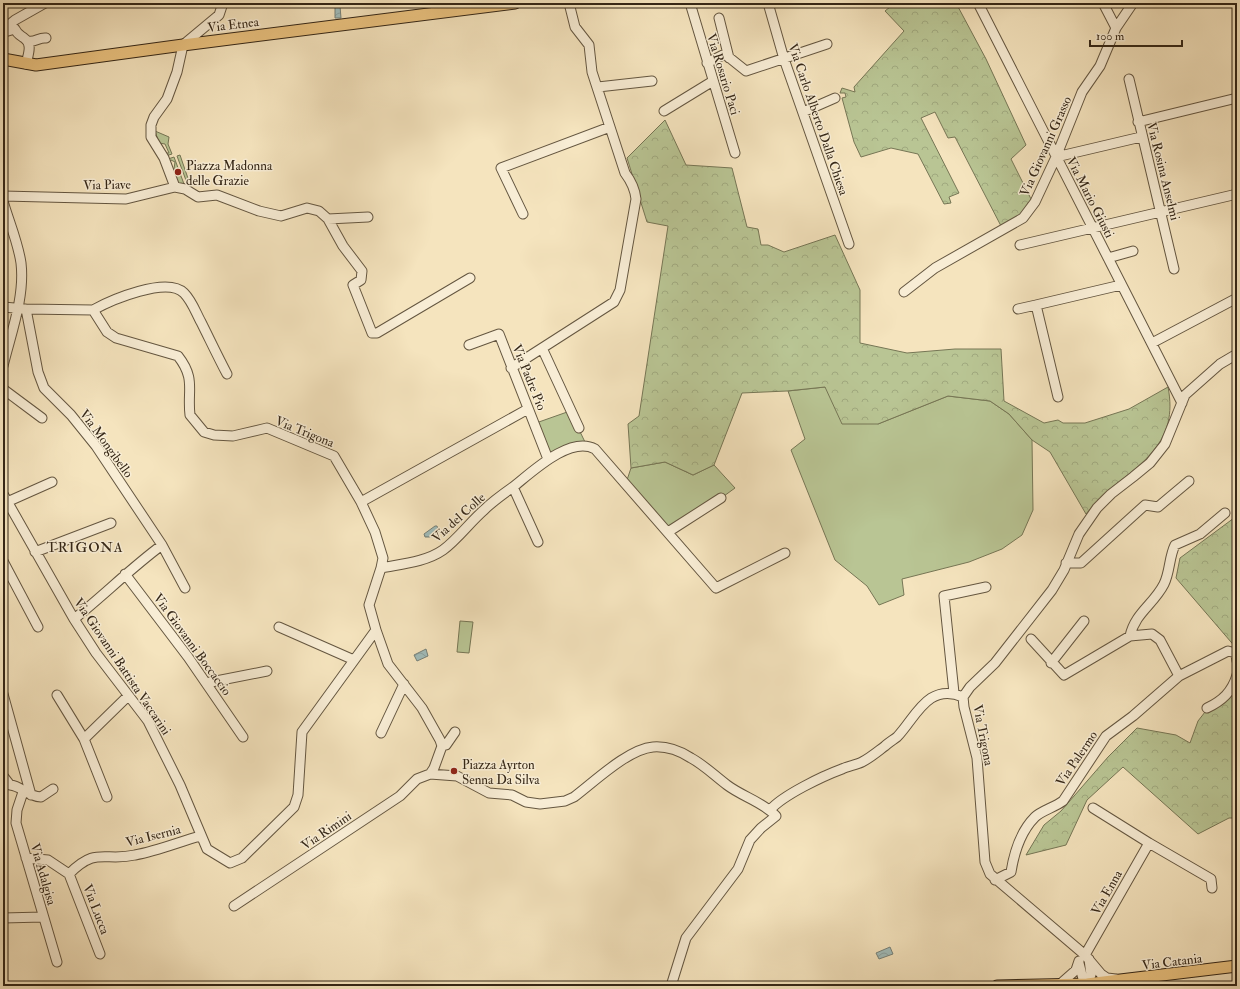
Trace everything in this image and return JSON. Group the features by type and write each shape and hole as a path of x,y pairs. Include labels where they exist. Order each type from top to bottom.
{"main road":[{"name":"Via Etnea","path":"3,59 36,65 507,3"},
{"name":"Via Catania","path":"997,986 1111,984 1237,966"}],"street":[{"path":"4,29 15,20 46,3"},
{"path":"223,3 219,15 184,45 177,72 167,99 154,117 151,137 164,158 175,186 185,189 198,197 218,196 275,215 288,215 307,208 319,211 328,219 343,246 362,272 361,280 354,285 372,333 377,333 470,278"},
{"path":"511,368 614,302 620,290 636,194 625,173 592,72 589,45 575,27 569,3"},
{"name":"Via Rosario Paci","path":"690,3 734,153"},
{"name":"Via Carlo Alberto Dalla Chiesa","path":"768,3 784,59 849,244"},
{"name":"Via Mario Giusti","path":"978,3 1182,403"},
{"path":"1103,3 1116,28"},
{"name":"Via Giovanni Grasso","path":"904,292 935,268 1022,218 1035,202 1056,157 1082,92 1100,66 1116,28 1133,3"},
{"path":"719,18 730,58"},
{"path":"4,29 8,31 15,29 17,34 28,41 35,41 40,37 46,38"},
{"path":"26,64 30,44 28,41"},
{"path":"707,63 723,55 730,58 746,71 827,44"},
{"name":"Via Rosina Anselmi","path":"1129,79 1174,269"},
{"path":"664,111 712,81"},
{"path":"598,87 652,82"},
{"path":"803,112 834,98"},
{"path":"1138,122 1237,98"},
{"path":"523,214 501,168 610,127"},
{"path":"1056,157 1142,137"},
{"name":"Via Piave","path":"3,196 126,199 175,186"},
{"path":"1020,245 1237,194"},
{"path":"3,201 19,251 21,264 22,308 3,366"},
{"path":"328,219 368,217"},
{"path":"1108,258 1133,251"},
{"path":"1018,309 1121,285"},
{"path":"3,307 93,310 102,304 144,291 167,286 178,289 184,293 192,304 227,374"},
{"path":"1152,343 1237,298"},
{"path":"1036,305 1058,397"},
{"name":"Via Mongibello","path":"22,308 38,372 44,388 71,415 96,446 162,544 185,588"},
{"name":"Via Trigona","path":"93,310 108,332 116,338 178,356 182,361 191,385 190,415 204,432 214,436 233,436 267,428 328,452 334,456 361,502 381,549 383,558 381,568"},
{"name":"Via Padre Pio","path":"469,345 499,334 511,368 548,459"},
{"path":"542,348 580,428"},
{"path":"963,697 970,687 995,664 1052,590 1066,564 1079,534 1097,508 1111,494 1133,478 1150,462 1165,444 1185,395 1220,364 1237,354"},
{"path":"3,389 42,418"},
{"path":"361,502 528,409"},
{"name":"Via del Colle","path":"381,568 422,559 443,550 485,509 548,459 567,450 590,446 595,449 716,588 785,553"},
{"path":"1066,564 1081,563 1145,505 1158,507 1189,481"},
{"path":"5,498 52,482"},
{"path":"513,487 538,542"},
{"name":"Via Giovanni Battista Vaccarini","path":"5,498 74,619 96,653 148,721 166,755 200,836 207,849 230,864 237,861 294,807 298,795 302,732 354,660"},
{"path":"668,532 721,498"},
{"path":"1130,636 1132,624 1164,584 1175,545 1200,534 1225,513"},
{"path":"35,552 111,523"},
{"path":"74,619 103,596 125,574 162,544"},
{"path":"3,561 38,626"},
{"path":"381,568 369,605 388,664 422,708 442,746 437,763 430,774 457,776 489,793 512,795 526,802 540,804 565,801 574,797 628,756 644,749 654,747 665,748 692,758 738,793 773,813"},
{"name":"Via Giovanni Boccaccio","path":"125,574 241,733"},
{"path":"671,986 686,938 738,869 750,840 773,813 774,805 835,772 861,762 871,756 896,737 927,700 954,693 944,596 986,587"},
{"path":"1051,662 1084,621"},
{"path":"279,628 354,660 376,630"},
{"path":"1031,639 1064,675 1130,636 1147,633 1156,637 1179,676"},
{"name":"Via Palermo","path":"995,880 1011,872 1016,847 1036,816 1053,808 1062,801 1106,736 1179,676 1228,651 1236,653 1237,662"},
{"path":"206,683 267,671"},
{"path":"1207,708 1225,697 1233,686 1237,675"},
{"path":"381,732 404,684"},
{"name":"Via Trigona","path":"954,693 963,697 964,707 977,758 985,862 990,874 995,880 1076,946 1087,956 1101,974 1107,978 1124,981"},
{"path":"3,694 27,794"},
{"path":"57,696 84,739 107,797"},
{"path":"84,739 128,696"},
{"path":"442,746 446,745 455,732"},
{"name":"Via Rimini","path":"234,906 400,796 417,780 430,774"},
{"path":"3,776 6,782 10,785 17,786 27,794 41,797 53,789"},
{"name":"Via Adalgisa","path":"27,794 17,810 16,823 57,962"},
{"path":"1093,808 1211,879 1212,888"},
{"name":"Via Isernia","path":"69,874 81,862 90,858 99,856 134,856 200,836"},
{"name":"Via Enna","path":"1087,956 1149,843"},
{"path":"26,858 48,860 69,874"},
{"name":"Via Lucca","path":"69,874 100,954"},
{"path":"3,918 43,917"},
{"path":"1076,946 1083,979 1087,984 1091,975 1087,956"},
{"path":"1067,985 1079,963"}],"green space":[{"path":"895,3 956,3 986,59 1026,145 1011,159 1033,203 1028,210 1001,226 955,137 948,138 935,112 921,118 959,193 949,197 951,203 944,204 918,154 891,148 861,157 854,142 842,98 846,97 845,93 840,93 842,88 855,92 854,87 904,31 885,11"},
{"path":"665,120 686,165 732,168 747,227 758,229 761,245 768,245 784,252 835,235 860,290 860,343 907,353 955,349 1001,349 1004,401 1044,423 1058,420 1063,423 1085,423 1129,409 1168,387 1170,406 1168,423 1163,437 1144,461 1102,495 1086,514 1050,452 1032,440 1009,414 990,401 948,396 878,424 842,424 825,387 787,391 742,393 714,465 693,475 665,462 631,468 628,424 639,416 668,226 647,222 627,158"},
{"path":"155,131 169,137 168,144 172,154 166,156 165,153 169,153 165,144 159,143"},
{"path":"180,155 193,193 186,187 187,183 177,156"},
{"path":"174,157 184,184 181,185 175,179 178,173 174,169 175,162 171,160 170,163 168,159"},
{"path":"825,387 878,424 948,396 990,401 1009,414 1032,440 1033,510 1022,535 1002,549 969,562 902,579 904,595 879,605 867,586 835,560 791,450 805,439 788,391"},
{"path":"570,411 585,442 549,455 536,423"},
{"path":"665,462 693,475 714,465 735,488 724,496 667,527 627,480 631,468"},
{"path":"1237,509 1237,649 1176,578 1180,558 1234,518"},
{"path":"460,621 473,622 469,653 457,652"},
{"path":"1237,682 1237,818 1229,818 1198,834 1123,767 1087,800 1066,845 1026,855 1044,825 1061,811 1108,757 1137,728 1176,735 1190,743 1198,721 1205,712 1218,705"}],"water":[{"path":"340,6 341,18 335,18 335,7"},
{"path":"437,526 439,532 438,534 433,537 425,537 424,534"},
{"path":"426,649 428,656 417,661 414,655"},
{"path":"890,947 893,954 879,959 876,953"}],"place":[{"name":"Piazza Madonna delle Grazie","path":"178,172"},
{"name":"Piazza Ayrton Senna Da Silva","path":"454,771"}],"district":[{"name":"TRIGONA","path":"85,547"}]}
